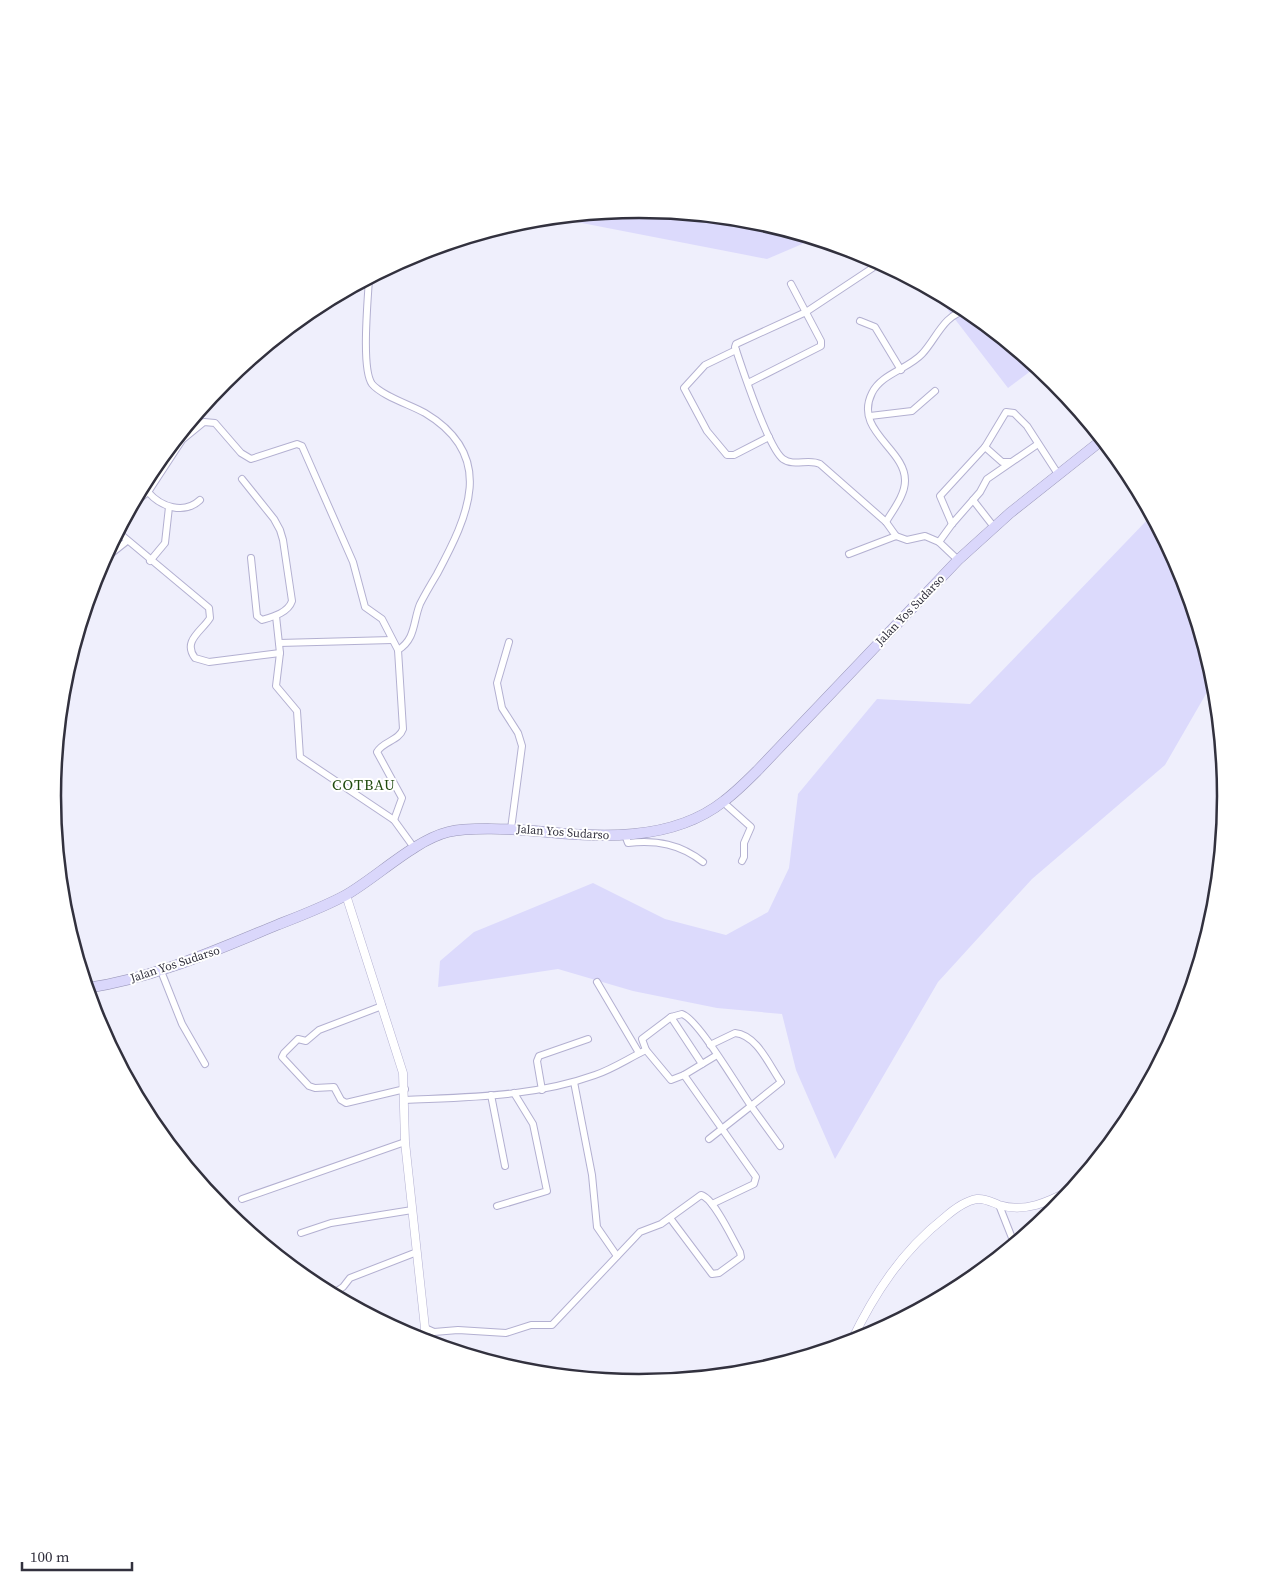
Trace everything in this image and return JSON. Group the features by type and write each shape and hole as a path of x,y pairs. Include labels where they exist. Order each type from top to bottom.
{"highway":[{"name":"Jalan Yos Sudarso","path":"94,986 162,971 235,944 346,895 415,849 448,832 511,829 592,836 625,835 676,826 700,816 723,802 757,771 958,560 994,527 1097,444"}],"street":[{"path":"873,268 806,312 736,344 736,350 769,437 783,459 793,462 820,464 886,522 896,536 907,540 929,536 939,542 958,560"},
{"path":"748,382 820,346 820,341 791,284"},
{"path":"369,286 367,366 372,384 426,414 451,432 466,454 469,471 467,503 458,533 420,604 409,642 398,650"},
{"path":"886,522 904,490 905,472 877,435 870,416 870,400 876,387 918,358 951,317 957,314"},
{"path":"860,321 875,327 901,370"},
{"path":"736,350 705,365 696,377 684,385 684,388 707,431 727,454 734,455 769,437"},
{"path":"870,416 912,411 934,391"},
{"path":"952,524 940,496 985,448 1009,411 1014,413 1026,426 1058,474"},
{"path":"198,423 215,423 241,452 251,459 297,444 302,446 353,562 365,607 368,612 382,619 398,650 402,729 398,737 381,746 378,752 380,760 402,798 394,820"},
{"path":"939,542 973,500 987,479 1038,444"},
{"path":"985,448 1002,462 1010,462"},
{"path":"242,479 274,518 283,540 292,601 290,606 276,616 262,620 257,616 251,558"},
{"path":"148,492 169,507 191,507 200,500"},
{"path":"973,500 994,527"},
{"path":"150,560 165,543 169,507"},
{"path":"849,554 896,536"},
{"path":"123,537 211,611 207,622 191,640 191,650 195,658 209,662 280,653"},
{"path":"117,549 127,541"},
{"path":"276,616 280,653 276,686 297,711 300,757 394,820 415,849"},
{"path":"279,643 392,640"},
{"path":"509,642 497,683 502,708 518,733 522,746 511,829"},
{"path":"723,802 751,827 744,843 744,857 742,861"},
{"path":"625,835 628,842 648,841 676,846 688,851 703,862"},
{"path":"346,895 403,1073 405,1089 405,1142 425,1332"},
{"path":"162,971 182,1024 205,1064"},
{"path":"598,982 639,1053"},
{"path":"382,1006 319,1030 306,1041 298,1039 282,1057 309,1086 315,1088 334,1087 341,1100 346,1103 405,1089"},
{"path":"717,1055 684,1075 671,1080 646,1050 642,1041 643,1037 671,1017 685,1014 710,1045 717,1055 751,1106 780,1146"},
{"path":"671,1017 702,1064"},
{"path":"708,1139 781,1082 748,1037 735,1033 710,1045"},
{"path":"542,1090 537,1061 539,1056 588,1039"},
{"path":"405,1100 542,1090 597,1075 646,1050"},
{"path":"684,1075 754,1173 756,1180 754,1184 712,1204"},
{"path":"574,1082 592,1175 597,1228 617,1256"},
{"path":"497,1206 547,1191 533,1124 514,1093"},
{"path":"491,1095 505,1166"},
{"path":"242,1199 405,1142"},
{"path":"425,1328 434,1332 458,1330 506,1333 531,1325 552,1325 640,1232 661,1224 701,1195 705,1196 712,1204 741,1254 715,1275 712,1274 670,1218"},
{"path":"855,1332 864,1313 885,1280 912,1245 956,1208 971,1201 982,1199 999,1205 1025,1208 1056,1196"},
{"path":"999,1205 1012,1237"},
{"path":"301,1233 331,1223 412,1210"},
{"path":"339,1289 350,1278 416,1252"}],"shaded area":[{"path":"601,219 677,219 752,229 805,243 767,259 575,222"},
{"path":"946,307 991,338 1030,371 1008,388"},
{"path":"1146,521 1173,575 1186,610 1197,646 1207,692 1165,765 1032,879 938,982 835,1159 796,1070 782,1014 717,1008 633,991 558,969 438,987 440,961 474,932 593,883 665,919 726,935 768,912 789,868 798,794 877,699 970,704"}],"district":[{"name":"COTBAU","path":"364,785"}]}
